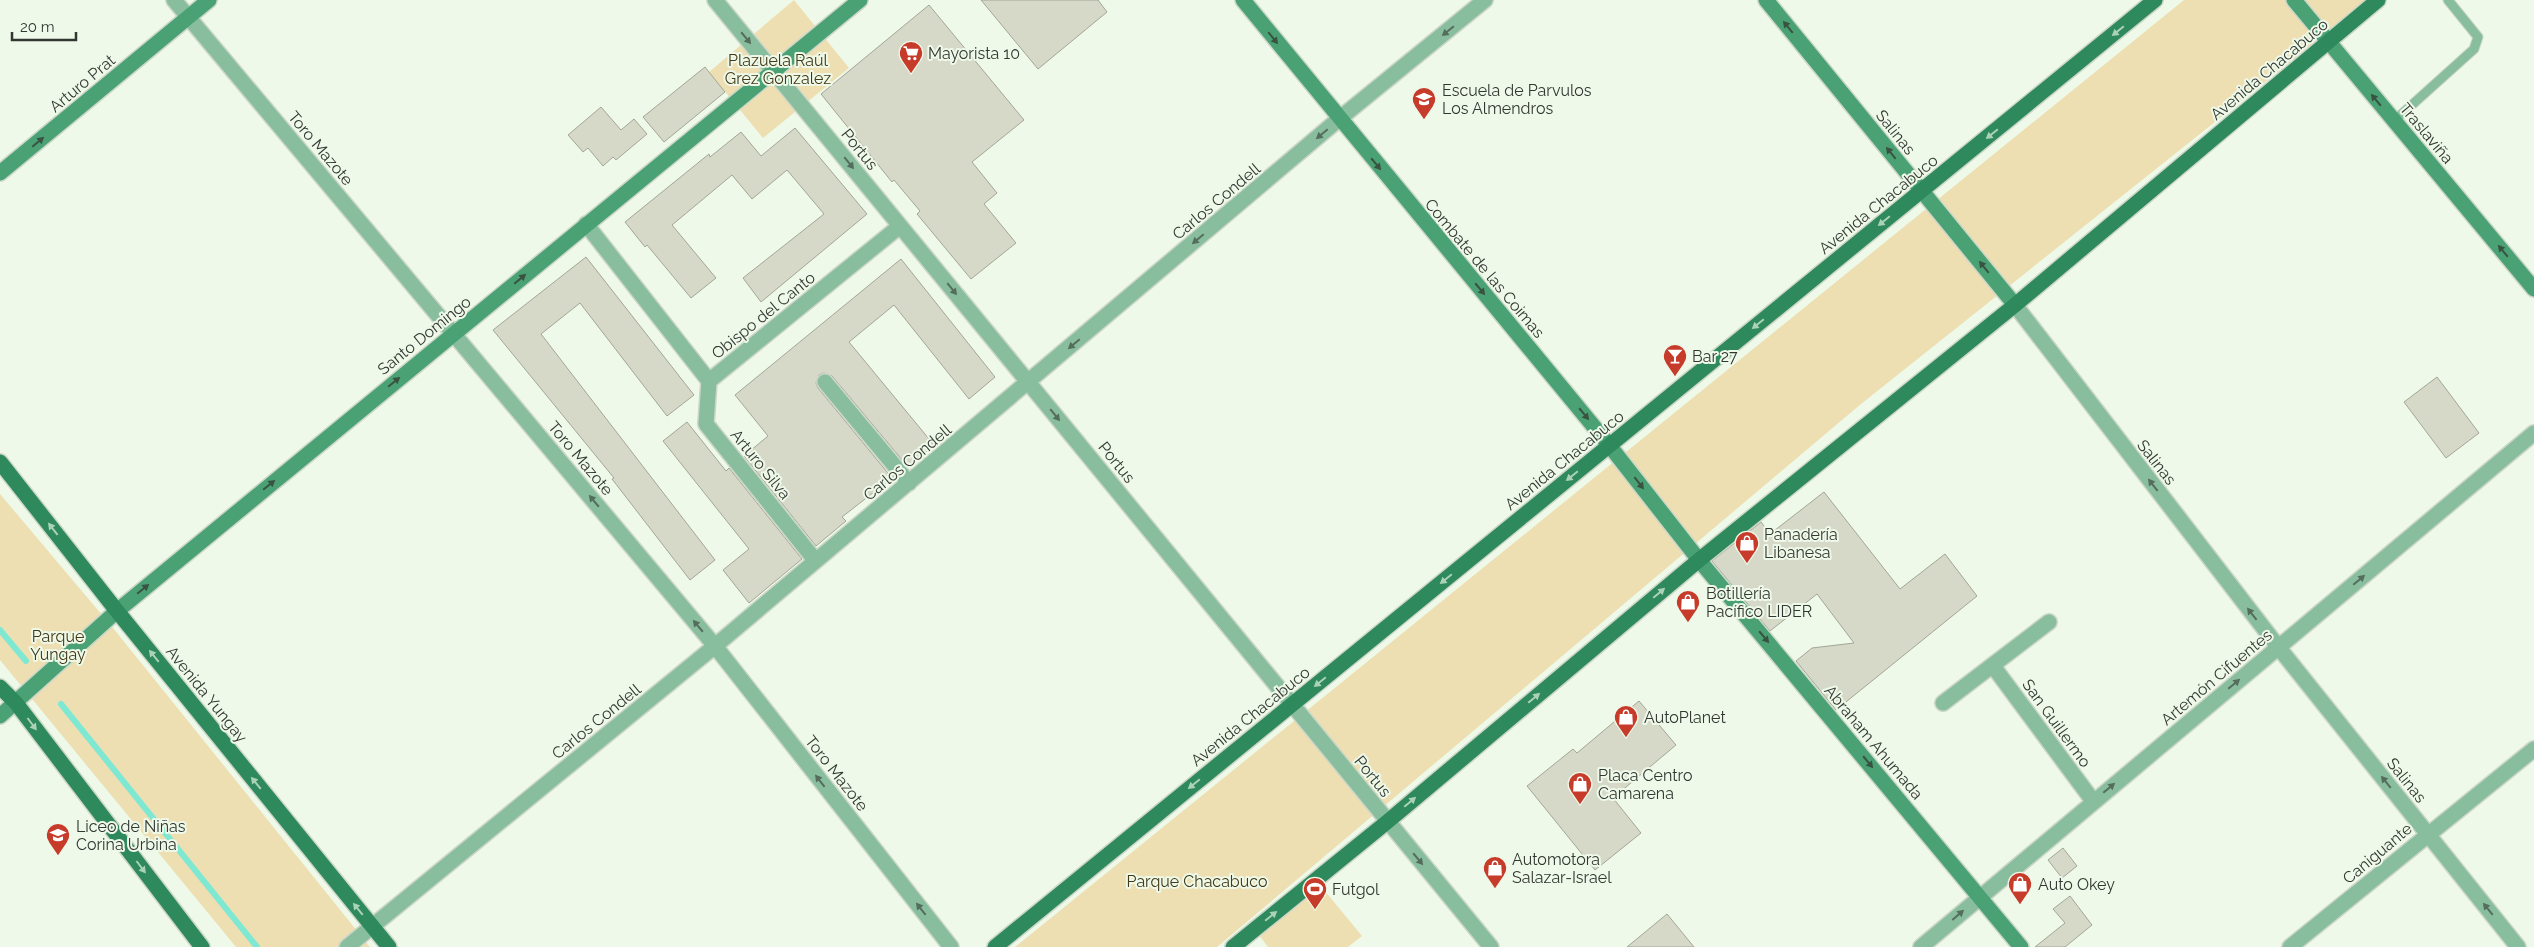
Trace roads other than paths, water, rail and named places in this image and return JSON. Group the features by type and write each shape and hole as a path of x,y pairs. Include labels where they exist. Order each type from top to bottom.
{"main road":[{"name":"Avenida Chacabuco","path":"995,947 2155,0"},
{"name":"Avenida Chacabuco","path":"1233,947 1387,822 1699,560 2014,305 2378,0"},
{"name":"Avenida Yungay","path":"0,462 389,947"},
{"path":"0,687 16,703 202,947"}],"street":[{"name":"Toro Mazote","path":"174,0 715,646 951,947"},
{"name":"Arturo Prat","path":"0,173 209,0"},
{"name":"Portus","path":"715,0 1491,947"},
{"name":"Santo Domingo","path":"0,716 117,610 860,0"},
{"name":"Combate de las Coimas","path":"1243,0 1609,445 1699,560"},
{"name":"Carlos Condell","path":"347,947 715,646 1339,119 1486,0"},
{"name":"Salinas","path":"1766,0 2014,305 2278,648 2518,947"},
{"name":"Traslaviña","path":"2294,0 2534,289"},
{"name":"Obispo del Canto","path":"586,224 709,381 900,226"},
{"name":"Arturo Silva","path":"709,381 706,424 816,560"},
{"path":"825,382 909,483"},
{"name":"Artemón Cifuentes","path":"1921,947 2534,433"},
{"name":"Abraham Ahumada","path":"1699,560 2021,947"},
{"path":"1943,703 2049,622"},
{"name":"San Guillermo","path":"1993,666 2094,801"},
{"name":"Caniguante","path":"2290,947 2534,749"}],"lane":[{"path":"2394,121 2474,49 2478,37 2448,0"}],"waterway":[{"path":"0,630 26,661"},
{"path":"61,704 257,947"}],"place":[{"name":"Mayorista 10","path":"911,74"},
{"name":"Escuela de Parvulos Los Almendros","path":"1424,120"},
{"name":"Bar 27","path":"1675,377"},
{"name":"Panadería Libanesa","path":"1747,564"},
{"name":"Botillería Pacífico LIDER","path":"1688,623"},
{"name":"AutoPlanet","path":"1626,738"},
{"name":"Placa Centro Camarena","path":"1580,805"},
{"name":"Liceo de Niñas Corina Urbina","path":"58,856"},
{"name":"Automotora Salazar-Israel","path":"1495,889"},
{"name":"Auto Okey","path":"2020,905"},
{"name":"Futgol","path":"1315,910"}],"park label":[{"name":"Plazuela Raúl Grez Gonzalez","path":"778,69"},
{"name":"Parque Yungay","path":"58,645"},
{"name":"Parque Chacabuco","path":"1197,881"}]}
